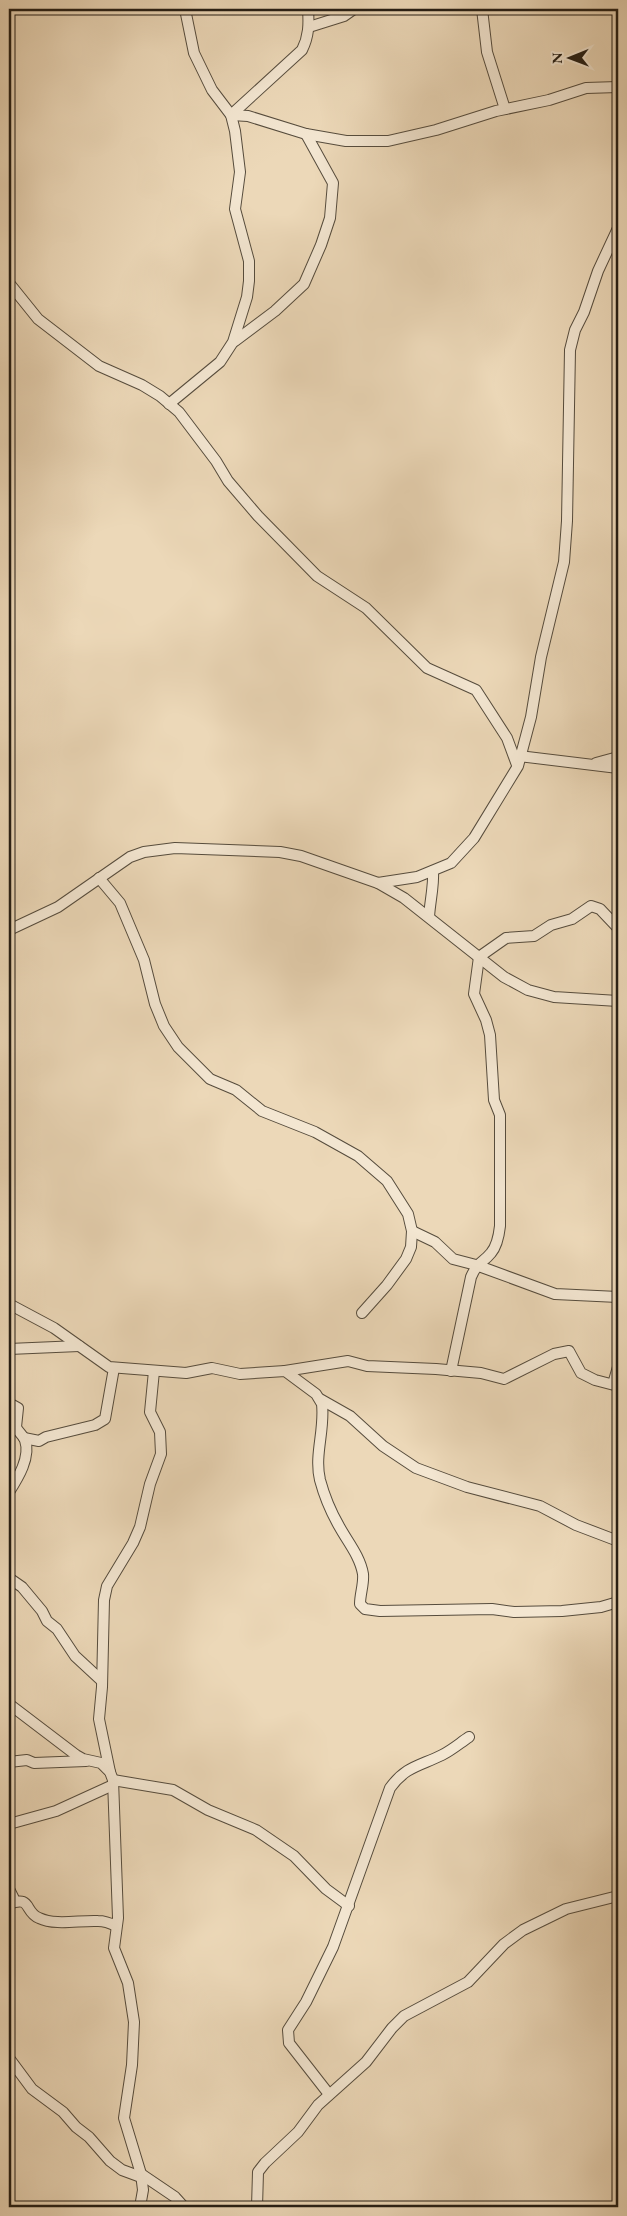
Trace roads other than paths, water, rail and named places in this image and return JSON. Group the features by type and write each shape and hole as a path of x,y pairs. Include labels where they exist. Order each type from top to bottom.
{"street":[{"path":"169,404 220,362 233,342 247,297 249,268 235,209 240,161 238,144 230,116 200,67 194,53 185,9"},
{"path":"230,116 302,50 307,40 309,28 308,9"},
{"path":"309,28 344,16 354,9"},
{"path":"482,9 487,52 505,109"},
{"path":"230,116 248,116 306,134 346,141 388,141 429,132 470,118 505,109 554,99 586,88 618,87"},
{"path":"233,342 274,311 304,284 321,245 330,218 333,183 306,134"},
{"path":"378,883 417,877 451,864 474,838 518,761 531,717 541,657 564,562 567,521 570,350 575,330 584,312 598,271 615,241 618,228"},
{"path":"9,283 38,319 99,366 142,385 179,412 216,461 228,481 258,516 310,569 337,590 366,608 427,668 476,690 518,761"},
{"path":"590,765 618,758"},
{"path":"518,761 618,768"},
{"path":"9,930 58,907 130,858 144,852 175,848 254,850 287,853 378,883 404,898 504,977 528,990 542,995 618,1001"},
{"path":"429,917 431,890 434,883 433,871"},
{"path":"99,878 120,903 144,960 155,1004 164,1026 178,1047 210,1078 236,1090 258,1108 315,1132 370,1165 387,1181 404,1207 411,1221 410,1247 401,1267 362,1313"},
{"path":"450,1371 468,1287 476,1265 492,1253 499,1236 500,1115 494,1100 490,1035 486,1020 474,994 479,957 506,938 534,936 551,926 572,919 591,906 600,909 618,928"},
{"path":"412,1231 435,1242 453,1259 476,1265 555,1294 618,1297"},
{"path":"9,1304 54,1328 104,1364 114,1368 140,1368 186,1373 212,1368 246,1374 285,1371 348,1361 368,1366 481,1373 504,1379 549,1356 569,1351 581,1373 595,1380 615,1385 618,1367"},
{"path":"9,1349 79,1346"},
{"path":"24,1438 39,1441 64,1432 82,1429 105,1419 114,1368"},
{"path":"140,2207 143,2190 141,2176 124,2118 132,2065 134,2022 128,1983 114,1950 118,1918 116,1885 117,1834 112,1779 99,1719 102,1681 102,1616 105,1592 140,1527 150,1484 161,1454 160,1432 150,1412 154,1371"},
{"path":"285,1371 304,1384 320,1399 350,1416 383,1446 416,1468 467,1487 540,1506 576,1525 618,1541"},
{"path":"320,1399 322,1416 318,1461 321,1481 334,1517 362,1569 360,1604 362,1608 380,1612 492,1609 514,1612 562,1611 601,1607 618,1602"},
{"path":"9,1403 18,1408 16,1428 24,1438 25,1455 22,1469 9,1492"},
{"path":"9,1578 22,1587 42,1611 47,1621 57,1629 75,1656 102,1681"},
{"path":"9,1704 76,1755 90,1761"},
{"path":"328,2094 289,2043 288,2030 315,1985 348,1906 390,1788 398,1777 413,1766 440,1756 469,1737"},
{"path":"9,1762 27,1760 34,1763 90,1761 101,1763 112,1779"},
{"path":"9,1824 56,1811 112,1779 172,1790 208,1810 256,1830 294,1856 326,1890 348,1906"},
{"path":"9,1889 12,1902 26,1903 36,1917 46,1921 99,1920 116,1926"},
{"path":"257,2207 258,2172 298,2132 328,2094 366,2062 392,2028 404,2016 468,1982 512,1937 566,1909 618,1896"},
{"path":"9,2058 32,2089 58,2108 76,2127 89,2137 110,2161 122,2170 141,2176 175,2197 184,2207"},
{"path":"9,2203 12,2207"}]}
